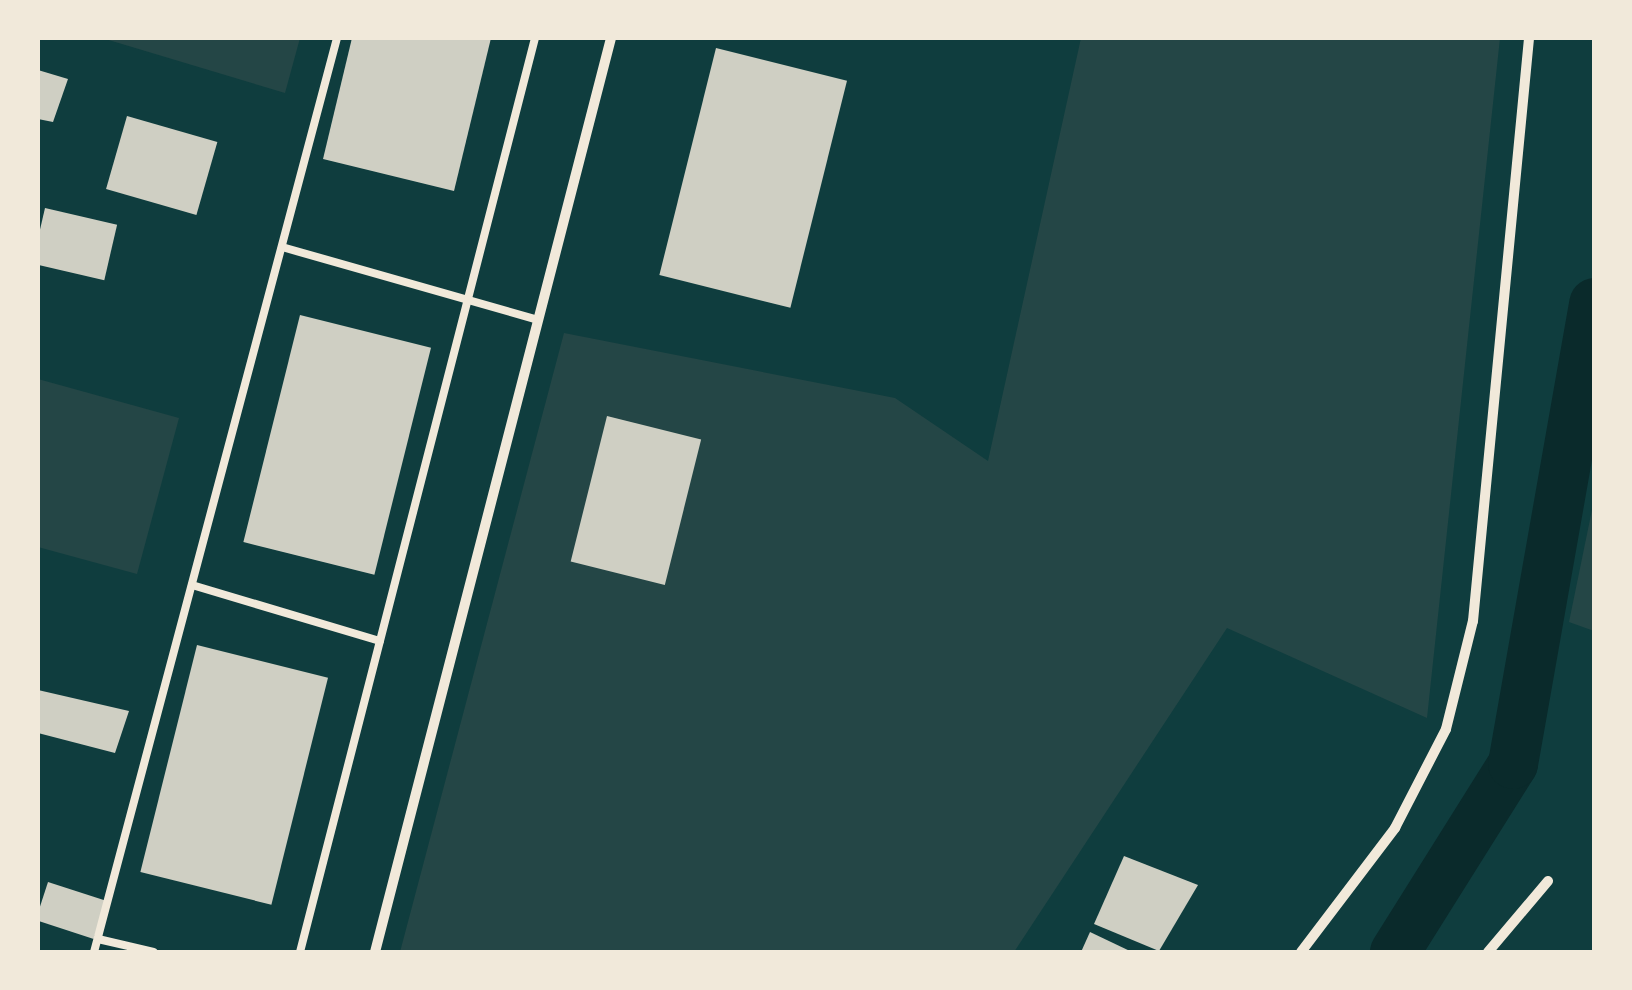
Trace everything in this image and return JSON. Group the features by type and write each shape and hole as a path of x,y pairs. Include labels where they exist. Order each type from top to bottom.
{"street":[{"path":"375,952 610,38"},
{"path":"1302,952 1396,828 1446,729 1473,621 1528,38"},
{"path":"1488,952 1548,881"}],"lane":[{"path":"94,952 337,38"},
{"path":"300,952 535,38"},
{"path":"282,247 538,320"},
{"path":"192,585 380,641"},
{"path":"98,939 154,952"}],"shaded area":[{"path":"102,38 300,38 285,93"},
{"path":"1081,38 1500,38 1427,718 1227,628 1014,952 400,952 564,333 895,398 988,461"},
{"path":"38,379 179,418 137,574 38,547"},
{"path":"1594,500 1594,631 1569,622"}],"building":[{"path":"352,38 491,38 454,191 323,159"},
{"path":"716,48 847,81 790,308 659,275"},
{"path":"38,70 68,79 53,122 38,119"},
{"path":"127,116 217,142 196,215 106,189"},
{"path":"45,208 117,225 104,280 38,265 38,238"},
{"path":"300,315 431,348 374,575 243,542"},
{"path":"607,416 701,439 665,585 571,562"},
{"path":"197,645 328,678 271,905 140,872"},
{"path":"38,690 129,711 115,753 38,733"},
{"path":"1124,856 1198,885 1159,951 1094,924"},
{"path":"48,882 106,901 94,939 38,921"},
{"path":"1090,932 1132,952 1081,952"}],"waterway":[{"path":"1395,952 1513,764 1594,303"}]}
